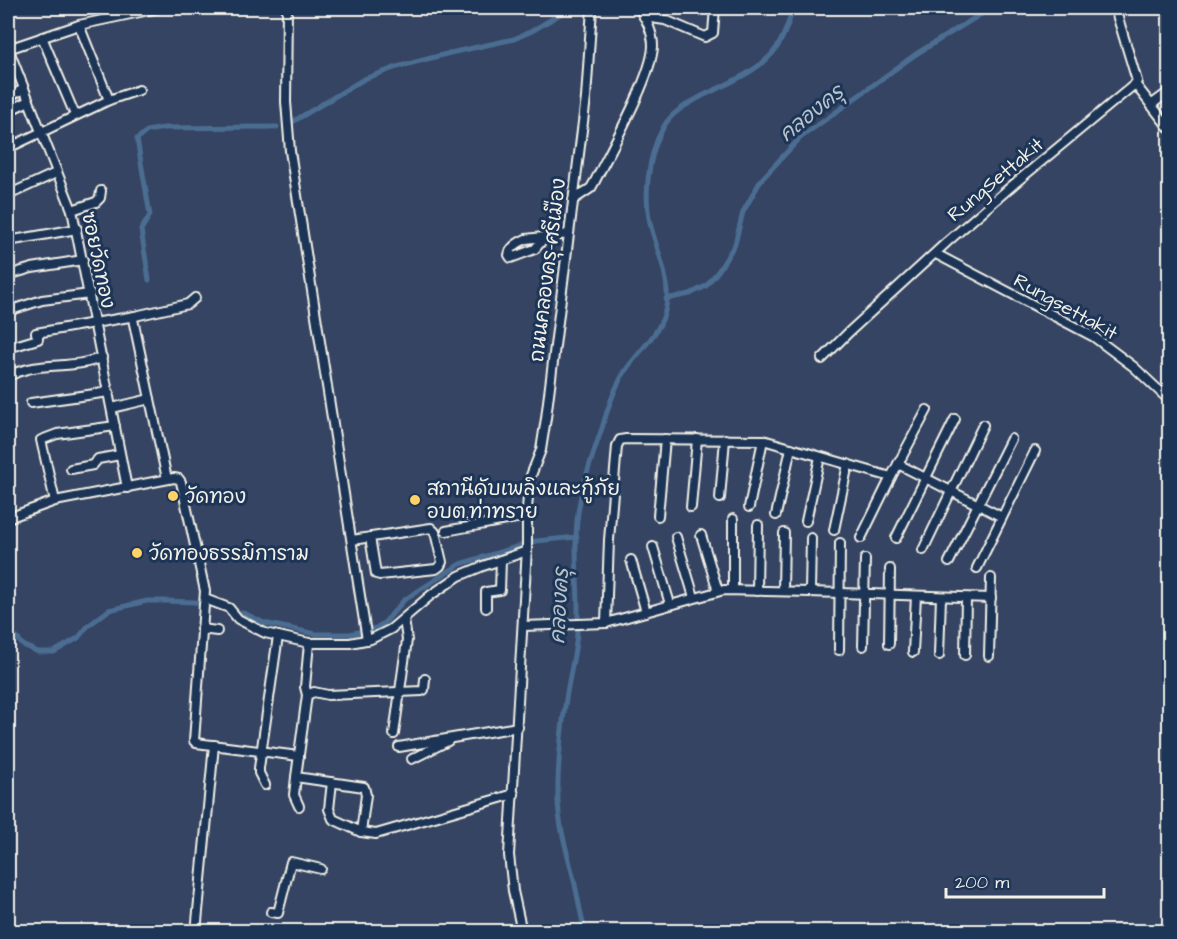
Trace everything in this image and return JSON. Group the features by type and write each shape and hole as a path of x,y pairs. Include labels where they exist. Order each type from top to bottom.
{"street":[{"path":"8,49 79,25 159,8"},
{"path":"287,8 286,102 296,196 366,635"},
{"name":"ถนนคลองครุ-ศรีเมือง","path":"522,932 510,867 527,549 526,516 530,478 541,450 586,98 592,8"},
{"path":"573,200 591,188 595,182 648,67 653,47 650,31 639,8"},
{"path":"644,17 665,20 705,37 713,33 715,8"},
{"path":"1115,8 1133,64 1136,84 1151,105 1166,119 1170,129"},
{"path":"79,25 108,100"},
{"path":"42,38 75,115"},
{"name":"ซอยวัดทอง","path":"8,49 72,210 127,488"},
{"name":"RungSettakit","path":"822,359 897,287 1014,184 1136,84"},
{"path":"8,97 24,89"},
{"path":"8,148 108,100 139,90"},
{"path":"1151,105 1170,91"},
{"path":"8,111 29,101"},
{"path":"8,195 56,173"},
{"path":"72,210 96,202 100,198 101,191"},
{"path":"8,242 77,229"},
{"path":"545,237 568,234"},
{"name":"Rungsettakit","path":"936,254 1094,337 1134,367 1170,401"},
{"path":"8,275 32,268 83,260"},
{"path":"8,311 42,300 90,294"},
{"path":"8,348 38,339 37,333 135,316 188,304 195,298"},
{"path":"135,316 133,319 167,479"},
{"path":"13,374 41,366 85,362 102,357"},
{"path":"31,403 109,392"},
{"path":"112,408 150,399"},
{"path":"861,538 927,410"},
{"path":"896,538 955,419"},
{"path":"923,550 983,425"},
{"path":"55,501 41,440 57,434 115,426"},
{"path":"658,516 665,439"},
{"path":"691,507 697,439"},
{"path":"720,498 725,439"},
{"path":"949,562 1011,439"},
{"path":"606,623 609,540 617,446 620,440 764,440 891,477"},
{"path":"749,507 764,440"},
{"path":"776,515 791,448"},
{"path":"977,568 1035,451"},
{"path":"71,469 93,465 98,459 120,455"},
{"path":"806,521 820,456"},
{"path":"898,464 1002,517"},
{"path":"834,530 848,465"},
{"path":"8,518 55,501 167,479 179,479 205,591 194,741 299,756"},
{"path":"446,531 464,530 467,527 484,523 526,516"},
{"path":"733,519 733,590"},
{"path":"757,591 758,525"},
{"path":"352,540 370,537 431,528 435,532 442,562 435,568 376,574 370,537"},
{"path":"783,591 784,532"},
{"path":"701,535 718,591"},
{"path":"676,537 694,597"},
{"path":"810,592 811,538"},
{"path":"838,650 840,543"},
{"path":"653,547 670,604"},
{"path":"205,603 229,608 238,619 254,629 278,636 309,643 350,644 366,635 383,634 431,595 459,576 527,549"},
{"path":"863,646 865,558"},
{"path":"486,608 486,592 500,590 501,560"},
{"path":"631,560 646,612"},
{"path":"889,644 890,569"},
{"path":"989,656 991,578"},
{"path":"523,626 606,623 694,597 733,590 991,598"},
{"path":"914,652 916,596"},
{"path":"939,655 941,597"},
{"path":"965,655 966,598"},
{"path":"394,734 407,640 404,619"},
{"path":"201,629 217,631"},
{"path":"265,785 259,773 278,636"},
{"path":"299,806 294,795 307,694 305,687 309,643"},
{"path":"307,694 314,692 328,695 423,691 425,679"},
{"path":"399,747 518,727"},
{"path":"412,759 453,738"},
{"path":"195,932 214,745"},
{"path":"296,777 366,788 361,832"},
{"path":"332,782 330,815 338,823 361,832 381,833 514,794"},
{"path":"271,912 278,913 291,862 321,869"}],"waterway":[{"path":"294,121 364,79 397,67 514,39 570,8"},
{"name":"คลองครุ","path":"585,932 561,828 558,801 561,738 578,620 577,521 587,474 614,392 625,371 655,334 666,307 667,287 647,203 648,176 658,139 670,117 691,102 752,70 769,57 781,40 793,8"},
{"name":"คลองครุ","path":"666,299 690,294 706,286 735,244 743,212 761,180 800,138 916,54 991,8"},
{"path":"149,280 141,230 150,215 137,139 147,131 164,128 277,127"},
{"path":"8,628 23,645 38,652 54,652 78,638 88,626 109,610 147,601 164,601 195,602 246,614 264,623 316,634 350,634 376,628 385,622 404,600 460,564 536,541 577,537"}],"place":[{"name":"วัดทอง","path":"173,496"},
{"name":"สถานีดับเพลิงและกู้ภัย อบต.ท่าทราย","path":"415,500"},
{"name":"วัดทองธรรมิการาม","path":"137,553"}]}
